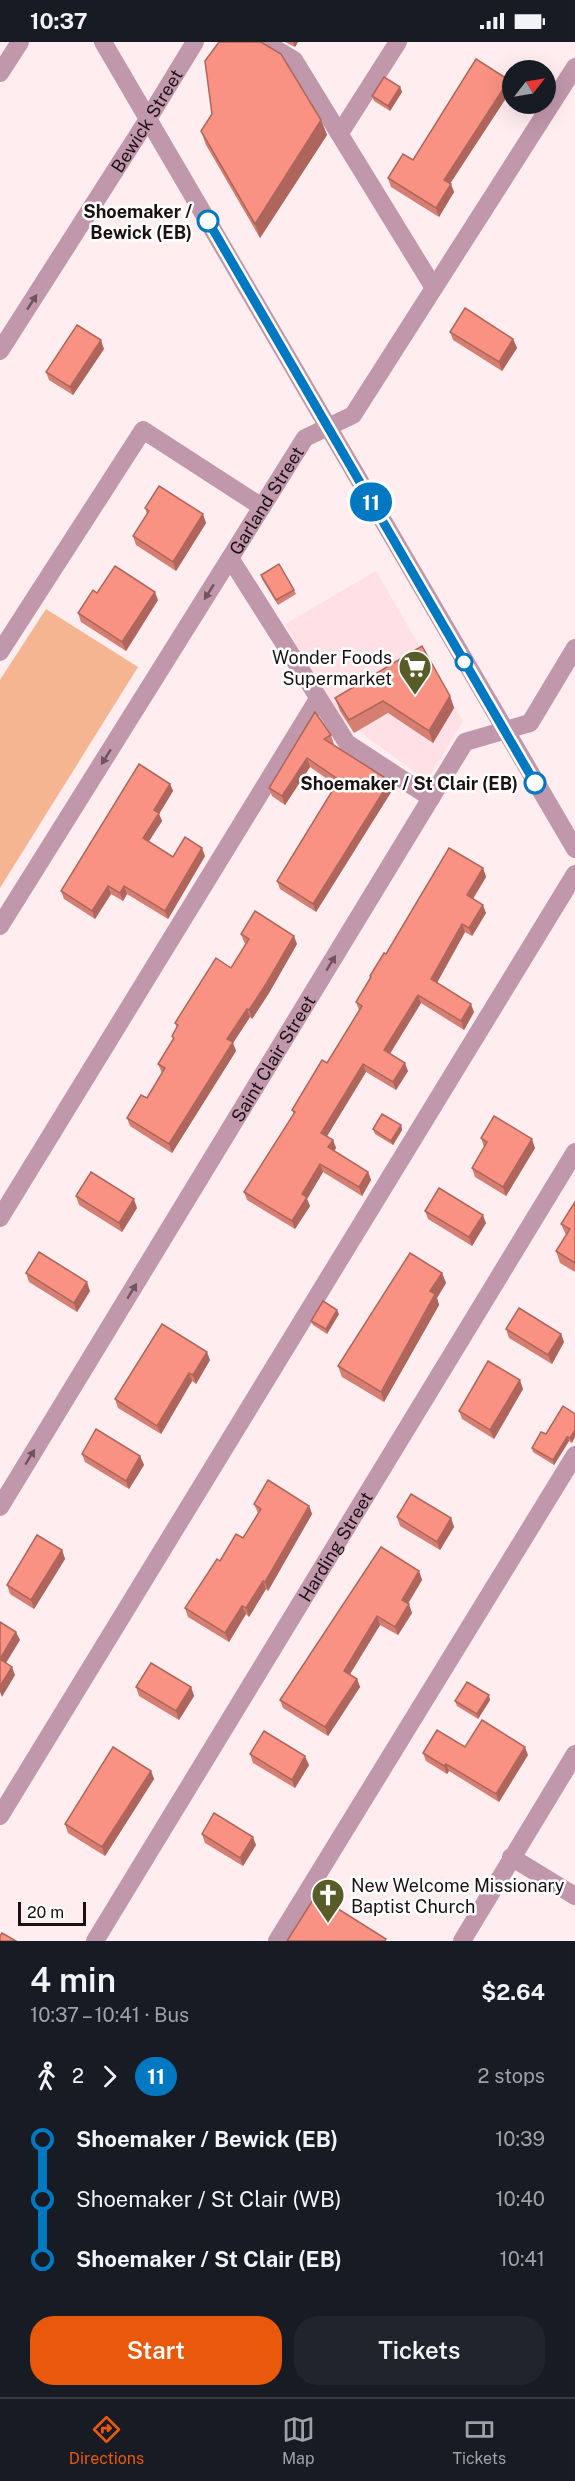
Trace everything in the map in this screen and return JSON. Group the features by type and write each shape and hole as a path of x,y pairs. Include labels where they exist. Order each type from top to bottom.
{"street":[{"path":"0,73 20,42"},
{"path":"103,42 575,849"},
{"name":"Bewick Street","path":"0,351 195,42"},
{"path":"264,42 294,60 434,288"},
{"path":"340,133 398,42"},
{"name":"Garland Street","path":"0,926 305,438 352,415 575,67"},
{"path":"0,652 143,430 262,507"},
{"path":"230,558 347,743 431,798"},
{"name":"Saint Clair Street","path":"0,1507 465,742 530,723 575,648"},
{"path":"0,1218 318,699"},
{"path":"0,1816 575,874"},
{"name":"Harding Street","path":"95,1941 575,1152"},
{"path":"277,1941 575,1455"},
{"path":"462,1941 575,1754"},
{"path":"512,1857 575,1896"}],"shaded area":[{"path":"376,571 463,721 427,781 335,714 285,624"},
{"path":"46,609 138,667 0,888 0,680"}],"building":[{"path":"219,42 261,42 281,54 321,120 255,224 201,131 212,114 205,61"},
{"path":"476,59 502,76 502,91 444,180 451,184 436,208 388,178 403,154 413,160"},
{"path":"384,77 400,87 388,106 372,96"},
{"path":"465,308 513,339 499,362 450,332"},
{"path":"77,325 101,340 70,387 46,372"},
{"path":"159,486 203,514 173,562 133,536 149,511 145,508"},
{"path":"279,564 294,590 276,600 261,575"},
{"path":"115,566 155,592 122,642 78,613 93,590 97,593"},
{"path":"422,646 450,696 429,731 383,701 349,720 335,698"},
{"path":"315,712 331,735 324,739 390,781 313,904 277,881 339,780 307,758 282,796 269,788"},
{"path":"139,764 170,784 154,810 159,813 143,838 173,857 185,837 202,848 165,911 124,886 120,893 108,886 92,911 61,891"},
{"path":"449,848 483,868 467,895 483,905 469,928 462,924 431,979 471,1004 461,1021 418,995 384,1050 405,1063 393,1082 363,1064 321,1133 333,1140 328,1147 368,1172 359,1187 320,1164 302,1194 307,1197 292,1221 244,1192 295,1112 292,1110 322,1060 327,1063 362,1006 356,1002 370,976 384,953 386,954"},
{"path":"255,911 294,936 266,984 227,1039 233,1042 169,1144 127,1118 141,1095 147,1098 165,1068 158,1064 174,1038 172,1036 178,1025 175,1023 216,958 231,968 249,939 241,934"},
{"path":"382,1114 401,1125 391,1141 373,1129"},
{"path":"494,1116 532,1139 503,1187 472,1168 487,1142 481,1138"},
{"path":"91,1172 134,1199 119,1223 76,1196"},
{"path":"439,1188 483,1215 469,1237 425,1211"},
{"path":"575,1202 575,1263 556,1251 570,1229 561,1224"},
{"path":"39,1252 87,1282 74,1303 26,1273"},
{"path":"410,1253 442,1273 430,1291 435,1294 381,1392 338,1366"},
{"path":"323,1301 337,1310 326,1329 311,1321"},
{"path":"519,1308 561,1334 548,1355 506,1329"},
{"path":"162,1324 207,1352 193,1375 189,1373 157,1426 115,1399"},
{"path":"488,1361 520,1380 490,1430 459,1411"},
{"path":"563,1406 575,1414 575,1430 570,1438 567,1437 553,1460 532,1448 541,1432 546,1434"},
{"path":"96,1429 140,1456 126,1481 82,1454"},
{"path":"268,1480 309,1506 265,1582 263,1581 246,1608 242,1606 225,1633 185,1608 217,1559 220,1561 236,1534 243,1538 261,1509 254,1504"},
{"path":"411,1494 451,1518 437,1542 397,1517"},
{"path":"37,1535 62,1550 31,1600 7,1585"},
{"path":"381,1547 419,1571 402,1600 409,1604 395,1627 377,1616 344,1671 357,1679 325,1727 280,1700"},
{"path":"0,1622 16,1632 0,1659"},
{"path":"0,1659 12,1667 0,1686"},
{"path":"151,1663 191,1687 176,1711 136,1687"},
{"path":"467,1682 489,1695 477,1714 455,1701"},
{"path":"482,1720 525,1747 496,1794 423,1753 437,1730 465,1747"},
{"path":"264,1731 305,1756 292,1780 250,1754"},
{"path":"113,1747 151,1771 102,1847 65,1824"},
{"path":"214,1813 253,1837 240,1858 202,1834"},
{"path":"316,1895 386,1939 385,1941 287,1941"},
{"path":"2,1933 16,1941 0,1941"}],"bus line":[{"name":"11","path":"208,221 535,783"}],"place":[{"name":"Shoemaker / Bewick (EB)","path":"208,221"},
{"name":"Wonder Foods Supermarket","path":"415,696"},
{"name":"Shoemaker / St Clair (EB)","path":"535,783"},
{"name":"New Welcome Missionary Baptist Church","path":"328,1924"}]}
